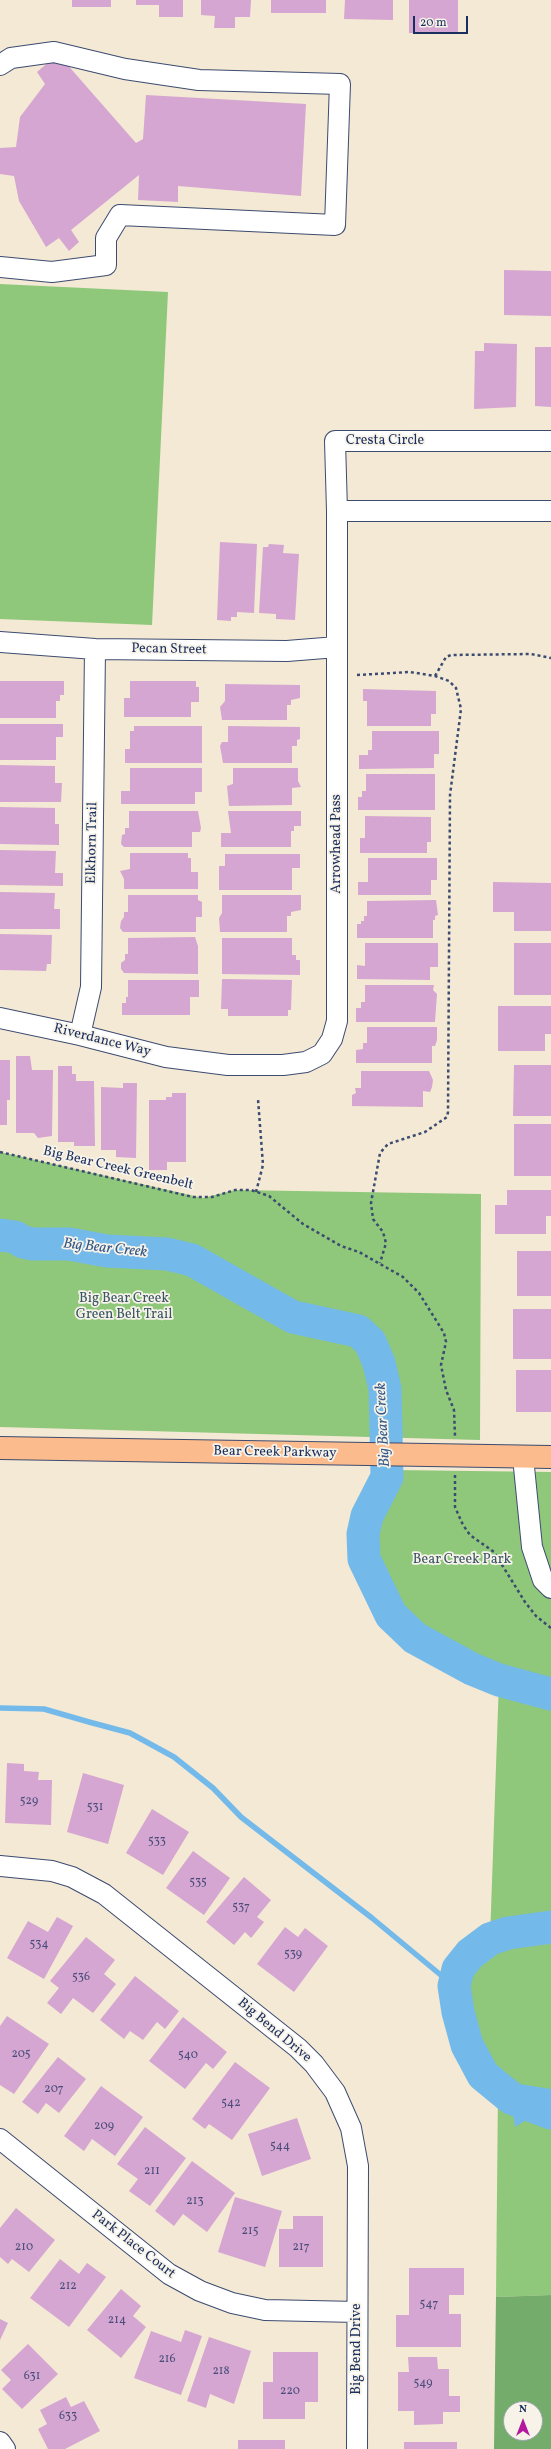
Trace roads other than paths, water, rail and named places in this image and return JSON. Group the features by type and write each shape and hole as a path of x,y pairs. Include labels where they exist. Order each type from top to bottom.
{"main road":[{"name":"Bear Creek Parkway","path":"0,1448 455,1457 551,1457"}],"street":[{"path":"0,65 11,58 32,53 54,52 125,69 199,80 340,84 335,225 120,215 106,238 106,265 52,272 0,267"},
{"name":"Cresta Circle","path":"337,511 335,441 551,441"},
{"path":"337,511 551,511"},
{"name":"Arrowhead Pass","path":"205,1063 255,1065 306,1062 322,1054 332,1039 337,1021 337,511"},
{"name":"Pecan Street","path":"0,642 96,649 287,651 338,647"},
{"name":"Elkhorn Trail","path":"80,1035 91,987 96,649"},
{"name":"Riverdance Way","path":"0,1018 80,1035 166,1057 205,1063"},
{"path":"523,1457 532,1547 544,1580 551,1588"},
{"name":"Big Bend Drive","path":"0,1866 52,1871 91,1886 115,1902 298,2048 318,2069 341,2104 351,2128 357,2154 359,2177 357,2449"},
{"name":"Park Place Court","path":"0,2139 169,2274 200,2292 232,2303 265,2310 357,2312"},
{"path":"0,2442 5,2449"}],"water":[{"path":"519,2084 551,2089 551,2126 542,2126 531,2120 526,2120 515,2127 513,2114 509,2110 504,2109"}],"waterway":[{"name":"Big Bear Creek","path":"0,1235 15,1237 23,1242 33,1244 69,1244 107,1251 167,1254 192,1260 293,1317 358,1331 370,1342 379,1363 385,1389 387,1477 367,1516 363,1534 364,1559 391,1615 415,1638 472,1669 499,1680 551,1694"},
{"path":"0,1708 44,1709 130,1733 174,1757 213,1788 241,1817 372,1918 454,1986"},
{"name":"Big Bear Creek","path":"551,1927 508,1933 490,1939 470,1954 458,1969 454,1986 458,2012 467,2045 483,2075 511,2098 551,2113"}],"park label":[{"name":"Big Bear Creek Green Belt Trail","path":"124,1308"},
{"name":"Bear Creek Park","path":"462,1560"}]}
